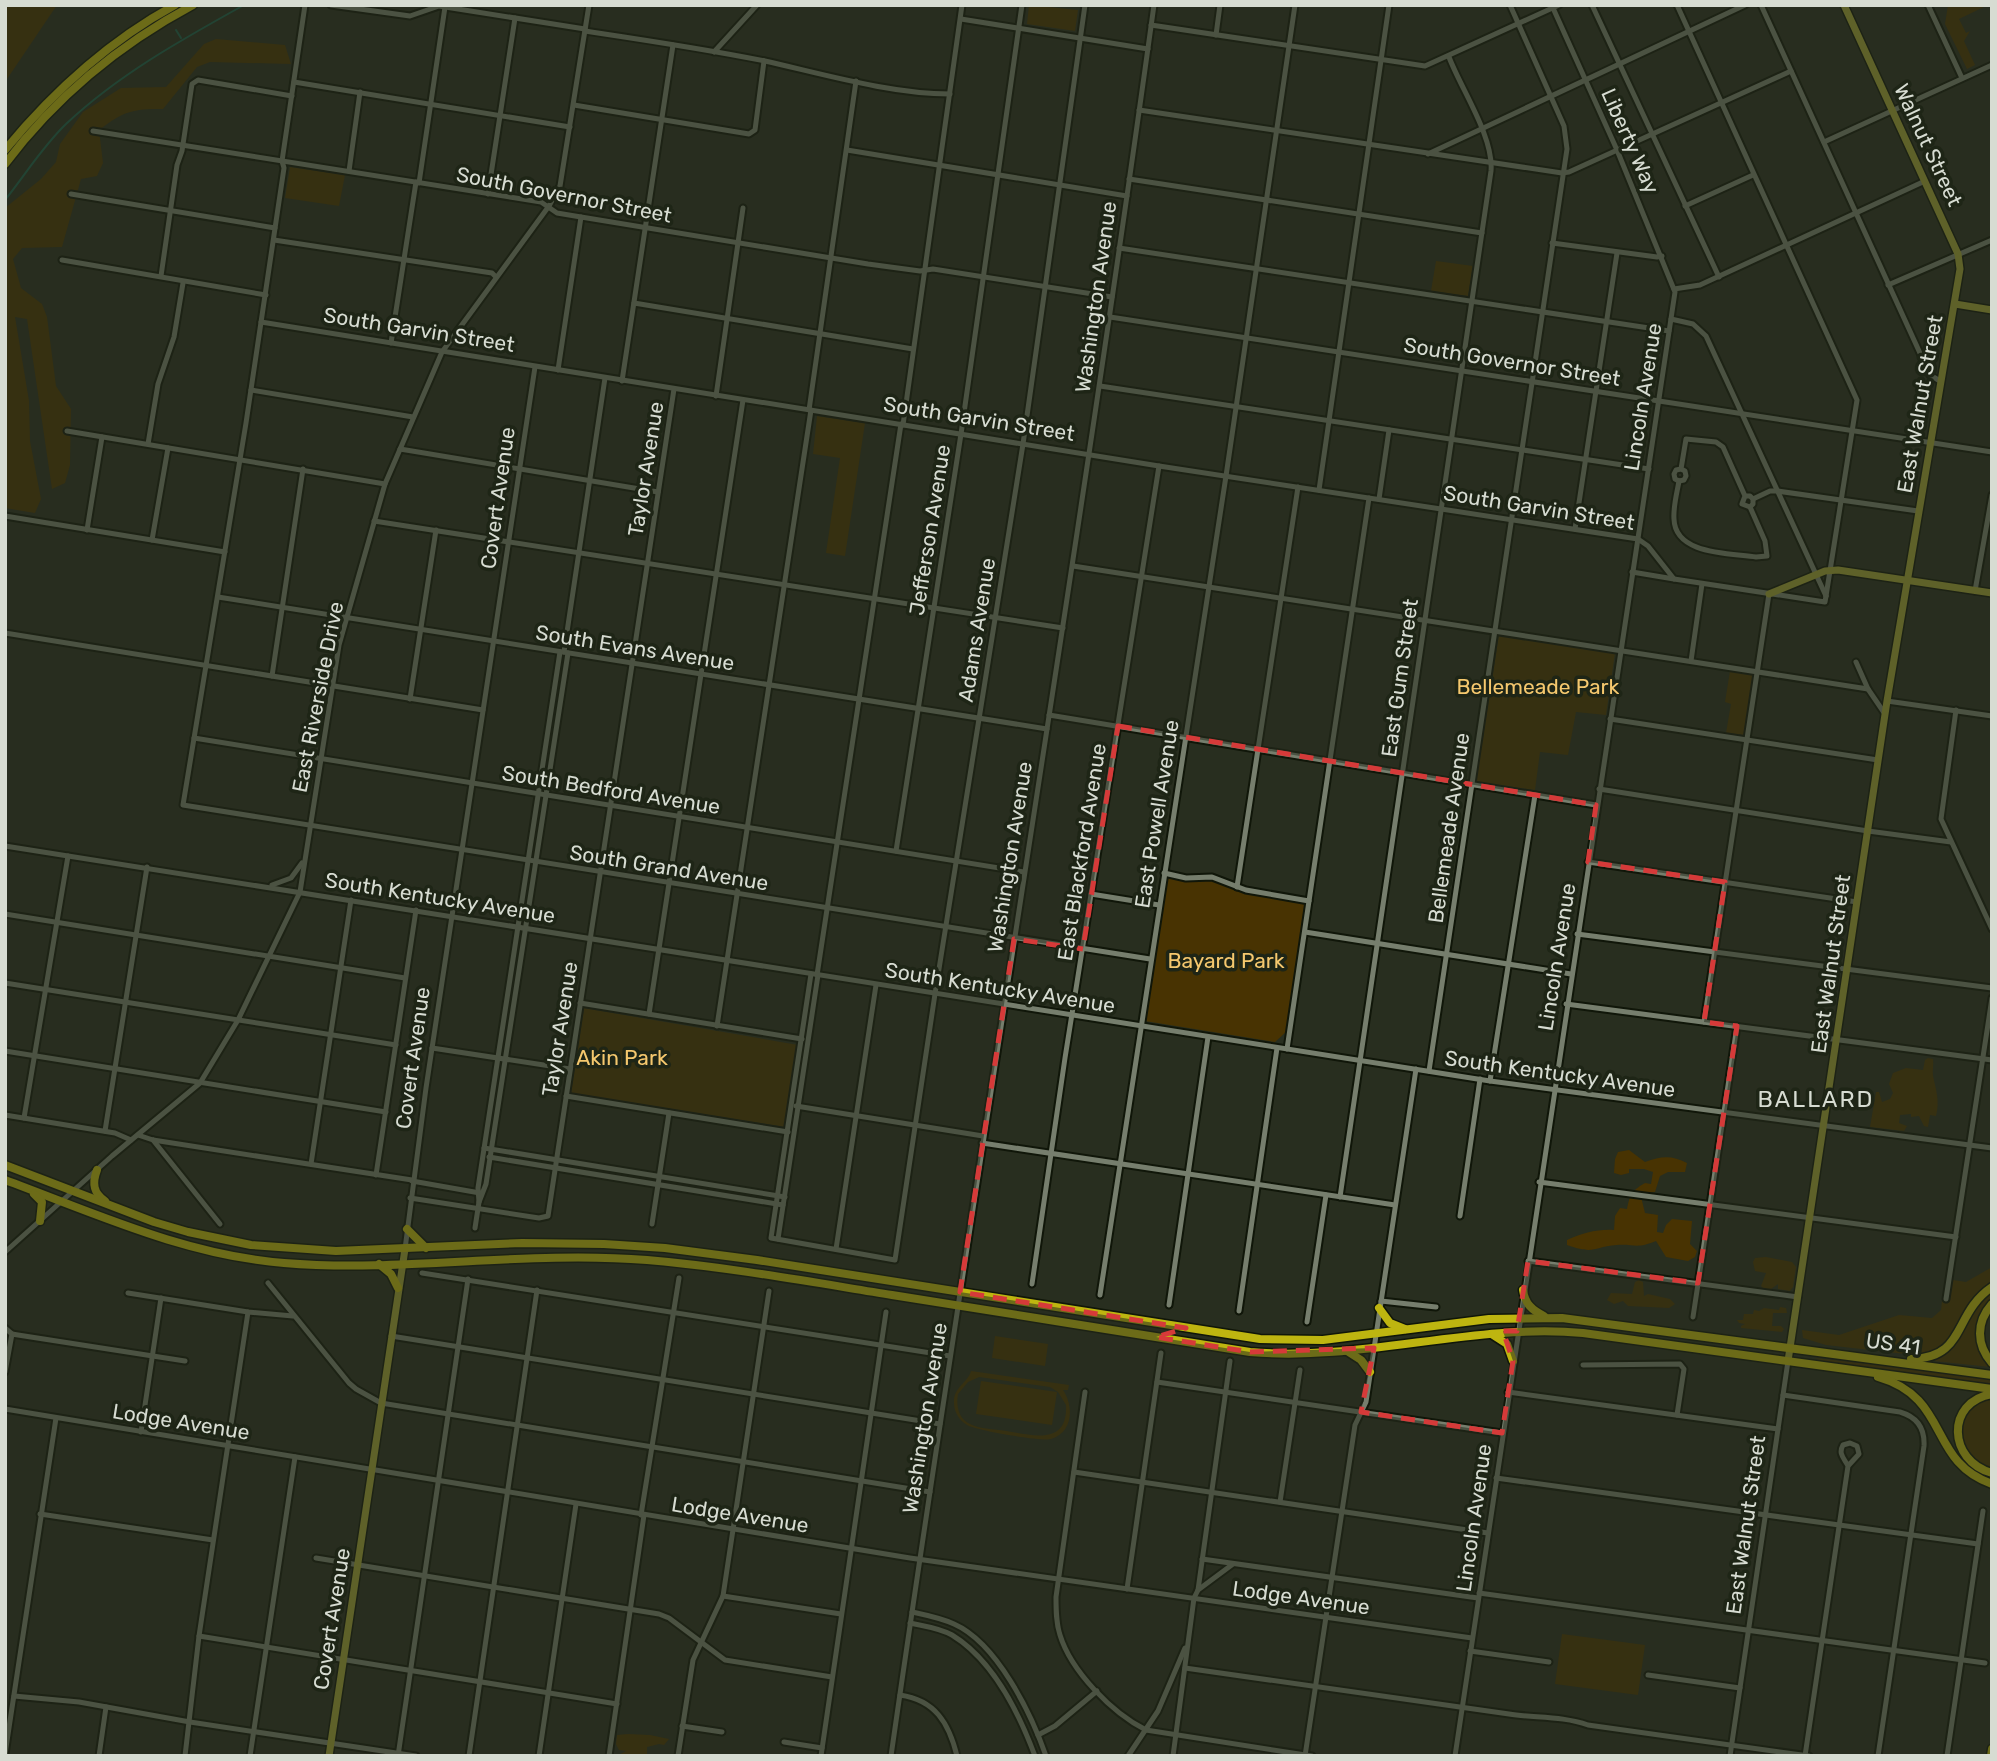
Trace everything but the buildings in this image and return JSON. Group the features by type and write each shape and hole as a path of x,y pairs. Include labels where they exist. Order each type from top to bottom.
{"highway":[{"path":"5,150 83,69 135,30 175,5"},
{"path":"5,164 48,114 90,75 147,32 193,5"},
{"name":"US 41","path":"5,1165 119,1210 188,1232 251,1245 317,1251 534,1243 631,1245 703,1252 1243,1337 1323,1340 1519,1317 1547,1317 1598,1321 1992,1374"},
{"path":"97,1170 93,1182 96,1194 119,1210"},
{"name":"US 41","path":"5,1180 155,1237 218,1253 287,1263 379,1264 529,1257 595,1257 680,1263 1259,1353 1347,1351 1517,1331 1583,1333 1992,1391"},
{"path":"16,1184 41,1200 40,1221"},
{"path":"407,1229 426,1248"},
{"path":"379,1264 391,1274 398,1288"},
{"path":"813,1282 807,1275 810,1270 815,1269"},
{"path":"1881,1360 1928,1358 1945,1351 1976,1299 1992,1287"},
{"path":"1523,1290 1532,1309 1547,1317"},
{"path":"1992,1304 1983,1318 1979,1333 1981,1346 1992,1363"},
{"path":"1380,1305 1390,1323 1408,1330"},
{"path":"1156,1337 1163,1332 1162,1326 1158,1324"},
{"path":"1487,1334 1498,1336 1507,1344 1513,1361"},
{"path":"1347,1351 1361,1360 1370,1372"},
{"path":"1831,1367 1891,1381 1913,1394 1930,1412 1956,1463 1974,1477 1992,1484"},
{"path":"1992,1391 1976,1399 1966,1409 1958,1424 1958,1436 1968,1460 1992,1473"},
{"path":"1991,1756 1992,1749"}],"main road":[{"name":"Walnut Street","path":"1844,5 1958,254 1960,270 1955,304"},
{"path":"1955,304 1992,310"},
{"name":"East Walnut Street","path":"1788,1361 1886,701 1955,304"},
{"path":"1769,594 1831,570 1992,593"},
{"name":"Covert Avenue","path":"329,1756 405,1249"}],"street":[{"path":"194,738 266,295 305,5"},
{"path":"331,5 407,16 414,16 437,5 764,61 856,81 950,94"},
{"name":"East Riverside Drive","path":"5,1252 131,1140 200,1083 238,1020 300,892 332,686 346,618 385,484 442,352 560,186 589,5"},
{"path":"714,52 757,5"},
{"path":"876,985 836,1249 775,1238 902,424 962,5"},
{"name":"Jefferson Avenue","path":"896,850 961,434 1022,5"},
{"name":"Adams Avenue","path":"836,1249 895,1260 934,995 1023,444 1085,5"},
{"name":"Washington Avenue","path":"891,1756 1003,1005 1090,455 1154,5"},
{"path":"1216,35 1220,5"},
{"name":"East Powell Avenue","path":"1100,1296 1226,476 1295,5"},
{"path":"1319,490 1389,5"},
{"name":"Bellemeade Avenue","path":"1429,1071 1566,138 1551,95 1510,5"},
{"path":"1592,5 1719,277"},
{"path":"1632,572 1825,603 1857,400 1677,5"},
{"path":"1428,154 1745,5"},
{"path":"1760,5 1930,375 1940,381"},
{"path":"1928,5 1962,78"},
{"path":"391,343 445,7"},
{"path":"1151,25 1425,66 1556,7"},
{"name":"Liberty Way","path":"1556,7 1674,289"},
{"path":"488,194 516,18"},
{"path":"961,19 1148,49"},
{"name":"Taylor Avenue","path":"622,380 673,45"},
{"path":"1448,57 1481,128 1492,163"},
{"path":"574,105 749,134 755,128 764,61"},
{"path":"1824,142 1992,65"},
{"path":"1139,110 1569,173 1791,71"},
{"path":"161,276 192,85 198,80 292,96"},
{"path":"717,1026 770,686 856,81"},
{"path":"294,82 570,127"},
{"path":"349,171 360,92"},
{"name":"South Governor Street","path":"93,131 541,202 557,213 581,218 831,258 933,269 1112,297"},
{"path":"847,150 1127,196"},
{"name":"East Gum Street","path":"1340,1197 1492,163"},
{"path":"1685,206 1753,175"},
{"path":"1129,179 1482,233"},
{"path":"1674,289 1700,285 1719,277 1925,181"},
{"path":"71,194 275,228"},
{"path":"716,396 743,208"},
{"path":"558,370 581,218"},
{"path":"274,240 492,274 496,277"},
{"path":"1888,285 1992,240"},
{"path":"1552,243 1617,253 1662,256"},
{"path":"1119,248 1669,331"},
{"path":"1575,529 1617,253"},
{"path":"62,260 161,276 183,283 266,295"},
{"path":"148,444 158,384 174,337 183,283"},
{"name":"Lincoln Avenue","path":"1455,1756 1674,289"},
{"path":"634,303 913,349"},
{"name":"South Governor Street","path":"1110,317 1992,453"},
{"path":"1671,319 1693,324 1706,336 1826,596"},
{"name":"South Garvin Street","path":"261,322 1159,466 1638,539 1674,579"},
{"name":"Covert Avenue","path":"405,1249 412,1181 535,366"},
{"path":"480,1193 492,1149 522,927 528,861 542,794 605,378"},
{"path":"1100,386 1648,469"},
{"name":"Taylor Avenue","path":"478,1209 546,1217 674,389"},
{"path":"251,390 413,417"},
{"path":"649,1014 743,400"},
{"path":"1379,499 1389,430"},
{"path":"67,431 385,484"},
{"path":"87,530 102,437"},
{"path":"1750,507 1765,541 1767,556 1756,557 1694,548 1683,541 1674,524 1679,481 1674,474 1681,469 1686,439 1719,443 1745,496 1753,499 1770,491 1777,491 1919,511"},
{"path":"152,540 167,447"},
{"path":"400,449 659,492"},
{"name":"East Blackford Avenue","path":"1032,1284 1159,466"},
{"path":"272,676 303,469"},
{"path":"1237,887 1298,487"},
{"path":"1975,591 1992,495"},
{"path":"1745,496 1742,504 1750,507"},
{"path":"1287,1049 1369,498"},
{"path":"1750,507 1753,499"},
{"path":"5,516 225,552"},
{"path":"374,521 1063,628"},
{"path":"410,699 436,530"},
{"path":"1073,566 1868,689"},
{"path":"1691,661 1702,584"},
{"path":"1704,1022 1769,594"},
{"name":"South Evans Avenue","path":"218,597 1047,729"},
{"path":"5,633 483,710"},
{"path":"1856,662 1868,689 1885,714"},
{"path":"1886,701 1992,716"},
{"path":"1956,710 1941,819 1992,929"},
{"path":"1049,715 1596,806"},
{"path":"1610,719 1878,760"},
{"name":"South Bedford Avenue","path":"194,738 1024,872"},
{"name":"South Grand Avenue","path":"194,738 183,805 1150,959"},
{"path":"1599,789 1951,842"},
{"path":"475,1228 497,1058 536,862 542,794"},
{"path":"1490,1081 1535,795"},
{"name":"South Kentucky Avenue","path":"5,846 1490,1081 1992,1147"},
{"path":"265,886 283,883 296,874 308,847"},
{"path":"24,1118 68,856"},
{"path":"1588,862 1857,902"},
{"path":"104,1131 147,867"},
{"path":"1164,873 1186,878 1212,877 1237,887 1309,901"},
{"path":"1091,894 1159,905"},
{"path":"311,1164 351,900"},
{"path":"376,1175 416,911"},
{"path":"5,914 405,978"},
{"path":"1305,932 1571,974"},
{"path":"1577,934 1992,988"},
{"path":"5,983 396,1045"},
{"path":"1946,1299 1992,998"},
{"path":"580,1003 805,1040"},
{"path":"1566,1004 1992,1060"},
{"path":"1693,1317 1737,1026"},
{"path":"1169,1305 1208,1037"},
{"path":"432,1048 570,1069"},
{"path":"1238,1311 1278,1048"},
{"path":"5,1051 386,1112"},
{"path":"1085,1392 1058,1579 1056,1615 1060,1636 1071,1660 1123,1716 1146,1730 1307,1755 1341,1511 1355,1425 1366,1402 1416,1069"},
{"path":"1460,1216 1480,1079"},
{"path":"566,1096 791,1133"},
{"path":"795,1106 915,1125 1051,1154 1395,1205"},
{"path":"652,1224 669,1113"},
{"path":"5,1115 121,1134 131,1140"},
{"path":"138,1135 153,1140 480,1193"},
{"path":"153,1140 220,1224"},
{"path":"484,1148 781,1196"},
{"path":"483,1156 780,1204"},
{"path":"1539,1182 1956,1237"},
{"path":"1307,1322 1326,1195"},
{"path":"410,1198 478,1209"},
{"path":"1528,1261 1798,1297"},
{"path":"422,1273 950,1356"},
{"path":"610,1756 652,1447 679,1278"},
{"path":"398,1754 468,1279"},
{"path":"268,1283 349,1382 381,1403 930,1492"},
{"path":"469,1756 537,1290"},
{"path":"678,1756 692,1666 723,1596 769,1291"},
{"path":"128,1293 248,1312 293,1316"},
{"path":"141,1432 161,1298"},
{"path":"1380,1305 1436,1307"},
{"path":"185,1756 199,1636 248,1312"},
{"path":"821,1756 886,1312"},
{"path":"5,1328 12,1334 185,1362"},
{"path":"5,1372 12,1334"},
{"path":"391,1336 940,1424"},
{"path":"1126,1589 1161,1353"},
{"path":"1173,1756 1230,1361"},
{"name":"East Walnut Street","path":"1730,1756 1788,1361"},
{"path":"1583,1365 1676,1363 1682,1366 1684,1369 1677,1415"},
{"path":"1280,1502 1300,1370"},
{"path":"1157,1382 1502,1433"},
{"path":"1508,1392 1778,1429"},
{"path":"1783,1395 1900,1412 1916,1421 1924,1435 1878,1756"},
{"name":"Lodge Avenue","path":"5,1409 919,1560 1472,1638"},
{"path":"5,1754 56,1418"},
{"path":"250,1756 295,1457"},
{"path":"1185,1668 1462,1708 1546,1719 1571,1719 1588,1725 1807,1756 1847,1466"},
{"path":"1074,1472 1488,1533"},
{"path":"1496,1478 1978,1544"},
{"path":"539,1756 576,1504"},
{"path":"1947,1756 1983,1511"},
{"path":"40,1514 213,1540"},
{"path":"316,1558 663,1615 725,1660 832,1677"},
{"path":"1202,1559 1985,1663"},
{"path":"1198,1590 1233,1564"},
{"path":"723,1596 841,1614"},
{"path":"912,1612 956,1625 974,1637 1008,1680 1038,1734 1046,1756"},
{"path":"910,1623 944,1631 967,1645 1000,1686 1035,1756"},
{"path":"199,1636 617,1704"},
{"path":"1128,1756 1164,1698 1188,1642"},
{"path":"1470,1651 1549,1662"},
{"path":"1648,1675 1740,1688"},
{"path":"1028,1738 1055,1726 1097,1691"},
{"path":"900,1695 912,1697 936,1709 947,1728 957,1756"},
{"path":"14,1696 48,1698 416,1756"},
{"path":"99,1756 106,1707"},
{"path":"682,1726 722,1732"},
{"path":"784,1742 822,1748"}],"highlighted area":[{"path":"1118,726 1596,805 1588,862 1725,882 1704,1022 1737,1026 1698,1283 1528,1261 1517,1331 1503,1331 1513,1361 1502,1433 1361,1412 1374,1348 1250,1352 1156,1337 1186,1328 960,1292 1014,939 1083,949"}],"green space":[{"path":"5,5 57,5 5,82"},
{"path":"1029,5 1078,10 1075,31 1027,24"},
{"path":"1948,5 1988,5 1959,19 1966,33 1970,31 1964,41 1975,65 1967,69 1945,24"},
{"path":"216,39 285,45 291,64 210,62 197,67 163,109 129,112 99,130 103,163 97,176 81,179 62,247 22,248 13,259 21,288 42,304 47,317 56,386 71,409 70,465 65,483 52,489 27,319 15,317 29,401 30,441 41,499 35,513 5,508 5,208 41,179 56,162 60,144 83,112 121,88 166,87 204,44"},
{"path":"290,167 345,175 339,206 285,198"},
{"path":"1436,261 1473,266 1468,296 1431,291"},
{"path":"817,416 865,423 845,556 826,553 840,458 813,454"},
{"name":"Bellemeade Park","path":"1499,635 1615,653 1606,715 1576,712 1568,755 1540,752 1535,790 1476,782"},
{"path":"1730,671 1754,674 1745,735 1726,733 1731,704 1725,702"},
{"name":"Bayard Park","path":"1167,875 1213,879 1237,890 1306,903 1287,1031 1275,1042 1145,1021"},
{"name":"Akin Park","path":"584,1008 798,1045 785,1127 571,1093"},
{"path":"1928,1058 1933,1059 1938,1105 1936,1116 1930,1115 1928,1127 1924,1126 1919,1116 1911,1117 1911,1114 1900,1115 1899,1123 1907,1126 1904,1131 1870,1127 1876,1092 1879,1092 1882,1102 1890,1099 1893,1093 1889,1084 1893,1073 1906,1068 1923,1070"},
{"path":"1629,1150 1645,1162 1666,1157 1687,1163 1685,1172 1668,1172 1660,1176 1655,1192 1643,1193 1642,1201 1645,1213 1658,1215 1657,1232 1663,1233 1672,1219 1692,1221 1690,1244 1697,1251 1695,1257 1688,1261 1666,1257 1656,1241 1640,1246 1617,1245 1589,1250 1567,1245 1567,1240 1578,1235 1614,1230 1615,1216 1620,1208 1627,1209 1630,1197 1637,1188 1645,1183 1651,1184 1653,1172 1644,1169 1629,1169 1629,1173 1621,1175 1614,1173 1618,1152"},
{"path":"1766,1257 1792,1262 1796,1267 1790,1291 1778,1289 1778,1284 1771,1289 1761,1286 1766,1273 1755,1271 1753,1262 1755,1258"},
{"path":"1992,1267 1992,1284 1974,1297 1946,1344 1932,1354 1914,1355 1826,1345 1803,1338 1802,1330 1839,1335 1899,1315 1932,1318 1941,1310 1942,1301 1949,1302 1953,1280 1966,1282"},
{"path":"1635,1282 1643,1282 1644,1296 1648,1294 1670,1299 1675,1304 1669,1308 1628,1306 1623,1301 1614,1304 1607,1300 1611,1293 1632,1294"},
{"path":"1992,1292 1978,1319 1975,1334 1990,1367 1934,1361 1951,1347 1976,1309"},
{"path":"1780,1307 1786,1308 1787,1313 1773,1313 1772,1326 1781,1326 1784,1329 1782,1332 1741,1328 1745,1324 1737,1320 1743,1320 1744,1314 1753,1314 1754,1310 1779,1310"},
{"path":"995,1336 1048,1344 1045,1366 992,1358"},
{"path":"1814,1358 1992,1377 1992,1384 1824,1361"},
{"path":"971,1371 1069,1385 1068,1390 1063,1390 1070,1411 1064,1431 1051,1439 1045,1439 967,1425 955,1410 954,1398","holes":["979,1377 1050,1387 1058,1392 1066,1405 1065,1418 1061,1427 1046,1435 976,1426 962,1417 957,1402 958,1394 968,1382"]},
{"path":"981,1381 1057,1392 1052,1425 976,1414"},
{"path":"1992,1397 1992,1469 1974,1460 1968,1452 1964,1444 1962,1425 1972,1407"},
{"path":"1562,1634 1645,1645 1638,1695 1555,1684"},
{"path":"617,1735 669,1739 664,1745 647,1747 647,1756 617,1756 626,1751 619,1750 616,1744"}],"waterway":[{"path":"5,200 50,142 86,106 151,59 244,5"},
{"path":"176,30 181,38"}],"district":[{"name":"BALLARD","path":"1816,1099"}]}
